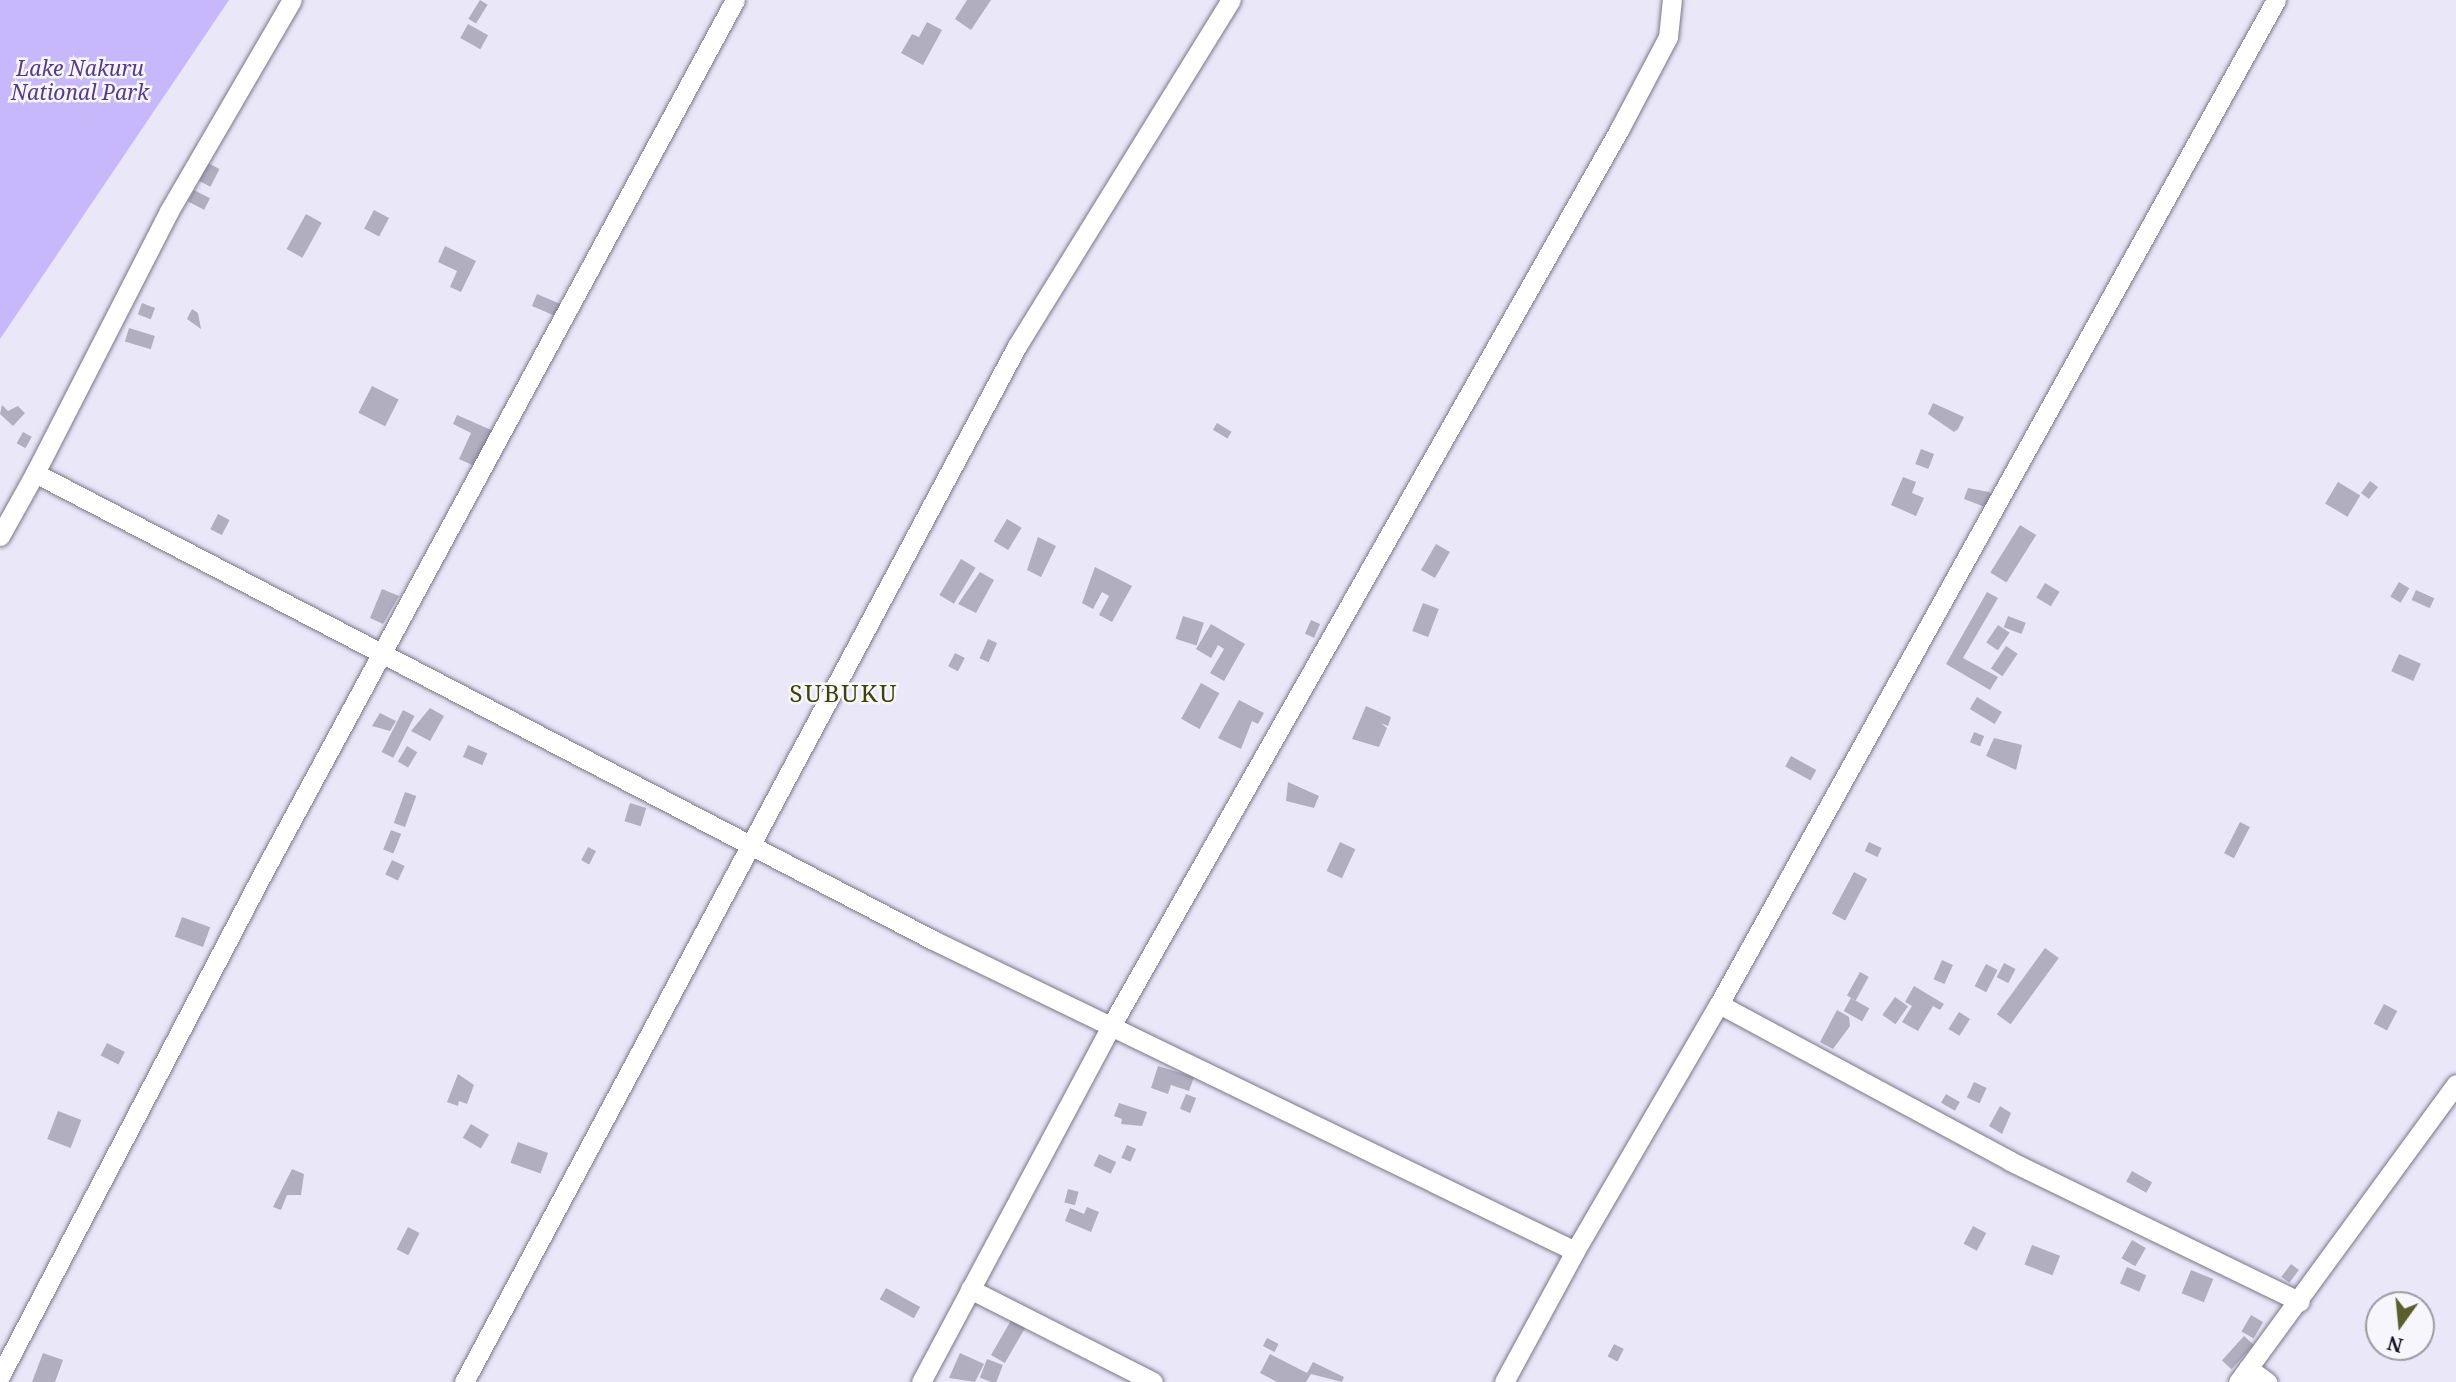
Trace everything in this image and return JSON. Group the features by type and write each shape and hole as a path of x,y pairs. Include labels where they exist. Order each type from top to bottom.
{"street":[{"path":"0,536 169,211 292,0"},
{"path":"0,1376 381,654 735,0"},
{"path":"464,1382 748,843 1017,346 1231,0"},
{"path":"921,1382 1111,1026 1620,128 1668,37 1672,0"},
{"path":"1504,1382 1575,1251 1719,1004 2276,0"},
{"path":"35,473 748,843 1111,1026 1575,1251"},
{"path":"1719,1004 2010,1161 2300,1302"},
{"path":"2267,1382 2243,1375 2300,1302 2456,1084"},
{"path":"970,1289 1153,1382"}],"green space":[{"name":"Lake Nakuru National Park","path":"0,0 229,0 0,339"}],"building":[{"path":"480,0 488,5 476,23 468,19"},
{"path":"967,0 991,0 971,30 955,19"},
{"path":"927,22 942,30 923,65 901,53 912,34 919,37"},
{"path":"468,24 488,35 480,49 460,38"},
{"path":"208,163 220,169 211,187 199,181"},
{"path":"194,190 210,198 204,210 188,202"},
{"path":"374,210 389,218 379,237 364,229"},
{"path":"306,214 322,223 302,258 287,249"},
{"path":"445,246 476,261 461,292 450,287 457,271 438,262"},
{"path":"537,294 563,305 558,317 532,306"},
{"path":"142,303 155,308 151,319 138,314"},
{"path":"192,309 198,313 201,329 187,319"},
{"path":"129,328 155,336 151,349 125,341"},
{"path":"372,386 399,400 385,426 358,413"},
{"path":"1933,403 1964,417 1958,429 1954,432 1928,414"},
{"path":"2,405 8,411 18,406 25,413 13,426 0,414"},
{"path":"457,415 498,433 481,469 459,459 471,433 453,424"},
{"path":"1217,423 1232,432 1227,439 1213,430"},
{"path":"23,432 32,437 25,448 17,443"},
{"path":"1921,449 1934,454 1928,469 1915,464"},
{"path":"1903,477 1916,482 1912,493 1924,498 1916,516 1891,505"},
{"path":"2370,481 2378,487 2369,499 2361,493"},
{"path":"2338,482 2360,495 2347,517 2325,503"},
{"path":"1968,488 1989,492 1995,498 1990,509 1964,499"},
{"path":"218,514 230,520 222,535 210,529"},
{"path":"1007,519 1022,528 1008,550 994,541"},
{"path":"2020,525 2036,535 2006,583 1990,572"},
{"path":"1038,537 1056,546 1041,577 1027,570"},
{"path":"1436,544 1450,552 1435,578 1421,570"},
{"path":"961,559 976,568 954,604 939,595"},
{"path":"1095,567 1132,586 1112,622 1099,615 1109,596 1102,592 1093,609 1082,603"},
{"path":"980,572 994,580 976,613 958,604"},
{"path":"2399,582 2409,588 2401,603 2390,597"},
{"path":"2045,583 2060,592 2051,606 2036,598"},
{"path":"382,589 399,596 383,624 370,618"},
{"path":"2416,590 2434,598 2430,608 2412,600"},
{"path":"1987,592 1998,598 1963,658 1998,677 1990,690 1946,664"},
{"path":"1423,603 1439,609 1428,637 1412,631"},
{"path":"1183,616 1204,623 1197,646 1176,639"},
{"path":"2008,616 2026,623 2021,634 2004,627"},
{"path":"1311,620 1320,624 1314,638 1305,634"},
{"path":"1211,624 1245,644 1224,681 1210,673 1224,649 1218,645 1211,658 1196,649"},
{"path":"1998,625 2010,633 1998,650 1986,642"},
{"path":"988,639 997,643 989,662 979,658"},
{"path":"2006,646 2018,654 2003,676 1991,668"},
{"path":"955,653 965,658 958,671 948,666"},
{"path":"2399,654 2421,664 2413,681 2391,671"},
{"path":"1201,683 1219,693 1199,729 1181,719"},
{"path":"1977,697 2002,712 1995,724 1970,709"},
{"path":"1239,700 1264,713 1258,724 1252,721 1241,749 1218,738"},
{"path":"1366,706 1391,717 1388,726 1381,723 1387,728 1379,747 1352,739"},
{"path":"430,708 444,716 430,741 411,731"},
{"path":"403,710 415,716 393,758 382,752"},
{"path":"380,713 396,721 390,731 372,726"},
{"path":"1974,732 1984,736 1980,746 1970,742"},
{"path":"1994,738 2022,745 2016,770 1986,756"},
{"path":"468,745 487,753 482,765 463,757"},
{"path":"407,746 417,752 408,768 398,761"},
{"path":"1791,756 1816,770 1811,781 1785,766"},
{"path":"1288,782 1319,796 1314,808 1286,801"},
{"path":"405,792 416,796 405,827 394,823"},
{"path":"630,803 646,808 641,826 624,821"},
{"path":"2240,822 2250,827 2234,858 2224,853"},
{"path":"391,830 401,834 393,854 383,849"},
{"path":"1340,842 1355,849 1342,878 1326,871"},
{"path":"1869,842 1882,848 1877,857 1865,851"},
{"path":"588,847 596,851 589,864 581,860"},
{"path":"392,860 405,866 398,880 385,875"},
{"path":"1854,872 1867,879 1845,921 1832,913"},
{"path":"182,917 210,927 203,947 175,937"},
{"path":"2045,948 2059,958 2011,1024 1997,1014"},
{"path":"1942,960 1953,965 1944,984 1933,979"},
{"path":"2004,963 2016,969 2008,983 1997,977"},
{"path":"1986,964 1998,970 1986,992 1975,986"},
{"path":"1860,972 1869,977 1856,1000 1847,996"},
{"path":"1914,986 1944,1004 1940,1010 1933,1006 1918,1031 1902,1022 1912,1006 1905,1002"},
{"path":"1895,997 1908,1006 1895,1024 1882,1015"},
{"path":"1851,998 1869,1008 1862,1021 1844,1011"},
{"path":"2384,1004 2397,1011 2387,1030 2374,1023"},
{"path":"1837,1010 1849,1017 1850,1026 1833,1049 1820,1042"},
{"path":"1959,1012 1970,1019 1959,1036 1948,1029"},
{"path":"107,1043 125,1052 118,1065 101,1055"},
{"path":"1158,1066 1194,1077 1189,1091 1171,1085 1168,1094 1151,1088"},
{"path":"458,1074 474,1085 467,1104 459,1101 458,1106 447,1102"},
{"path":"1974,1082 1987,1088 1980,1103 1967,1097"},
{"path":"1186,1094 1196,1098 1190,1113 1180,1109"},
{"path":"1946,1094 1960,1102 1955,1111 1941,1103"},
{"path":"1119,1103 1147,1112 1142,1126 1121,1124 1122,1119 1114,1116"},
{"path":"2000,1106 2011,1113 2002,1134 1989,1126"},
{"path":"58,1111 81,1120 71,1148 47,1139"},
{"path":"471,1124 489,1135 481,1149 463,1138"},
{"path":"518,1142 548,1153 541,1174 510,1163"},
{"path":"1127,1145 1136,1149 1130,1162 1121,1158"},
{"path":"1099,1154 1116,1162 1111,1174 1094,1166"},
{"path":"292,1169 304,1174 301,1195 287,1195 281,1210 273,1207"},
{"path":"2132,1171 2152,1182 2146,1193 2126,1181"},
{"path":"1068,1189 1079,1192 1075,1205 1064,1203"},
{"path":"1087,1207 1099,1212 1091,1232 1065,1221 1070,1208 1084,1214"},
{"path":"1973,1226 1986,1233 1977,1251 1964,1244"},
{"path":"408,1227 420,1233 408,1255 397,1249"},
{"path":"2132,1240 2146,1248 2135,1266 2122,1258"},
{"path":"2032,1245 2060,1256 2052,1275 2024,1265"},
{"path":"2291,1264 2299,1270 2289,1283 2281,1277"},
{"path":"2127,1267 2146,1275 2139,1292 2120,1284"},
{"path":"2191,1270 2213,1279 2204,1302 2182,1293"},
{"path":"886,1288 920,1307 914,1318 880,1299"},
{"path":"2251,1315 2263,1322 2254,1338 2242,1331"},
{"path":"1013,1317 1027,1325 1005,1363 991,1355"},
{"path":"2244,1336 2254,1345 2232,1369 2222,1361"},
{"path":"1267,1338 1279,1344 1274,1352 1263,1346"},
{"path":"1614,1344 1624,1349 1617,1361 1608,1356"},
{"path":"43,1353 63,1360 55,1382 32,1382"},
{"path":"960,1353 984,1364 975,1382 949,1378"},
{"path":"1270,1354 1307,1373 1313,1362 1344,1377 1342,1382 1311,1374 1306,1382 1277,1382 1260,1373"},
{"path":"987,1359 1003,1365 996,1382 980,1378"}],"district":[{"name":"SUBUKU","path":"844,693"}]}
